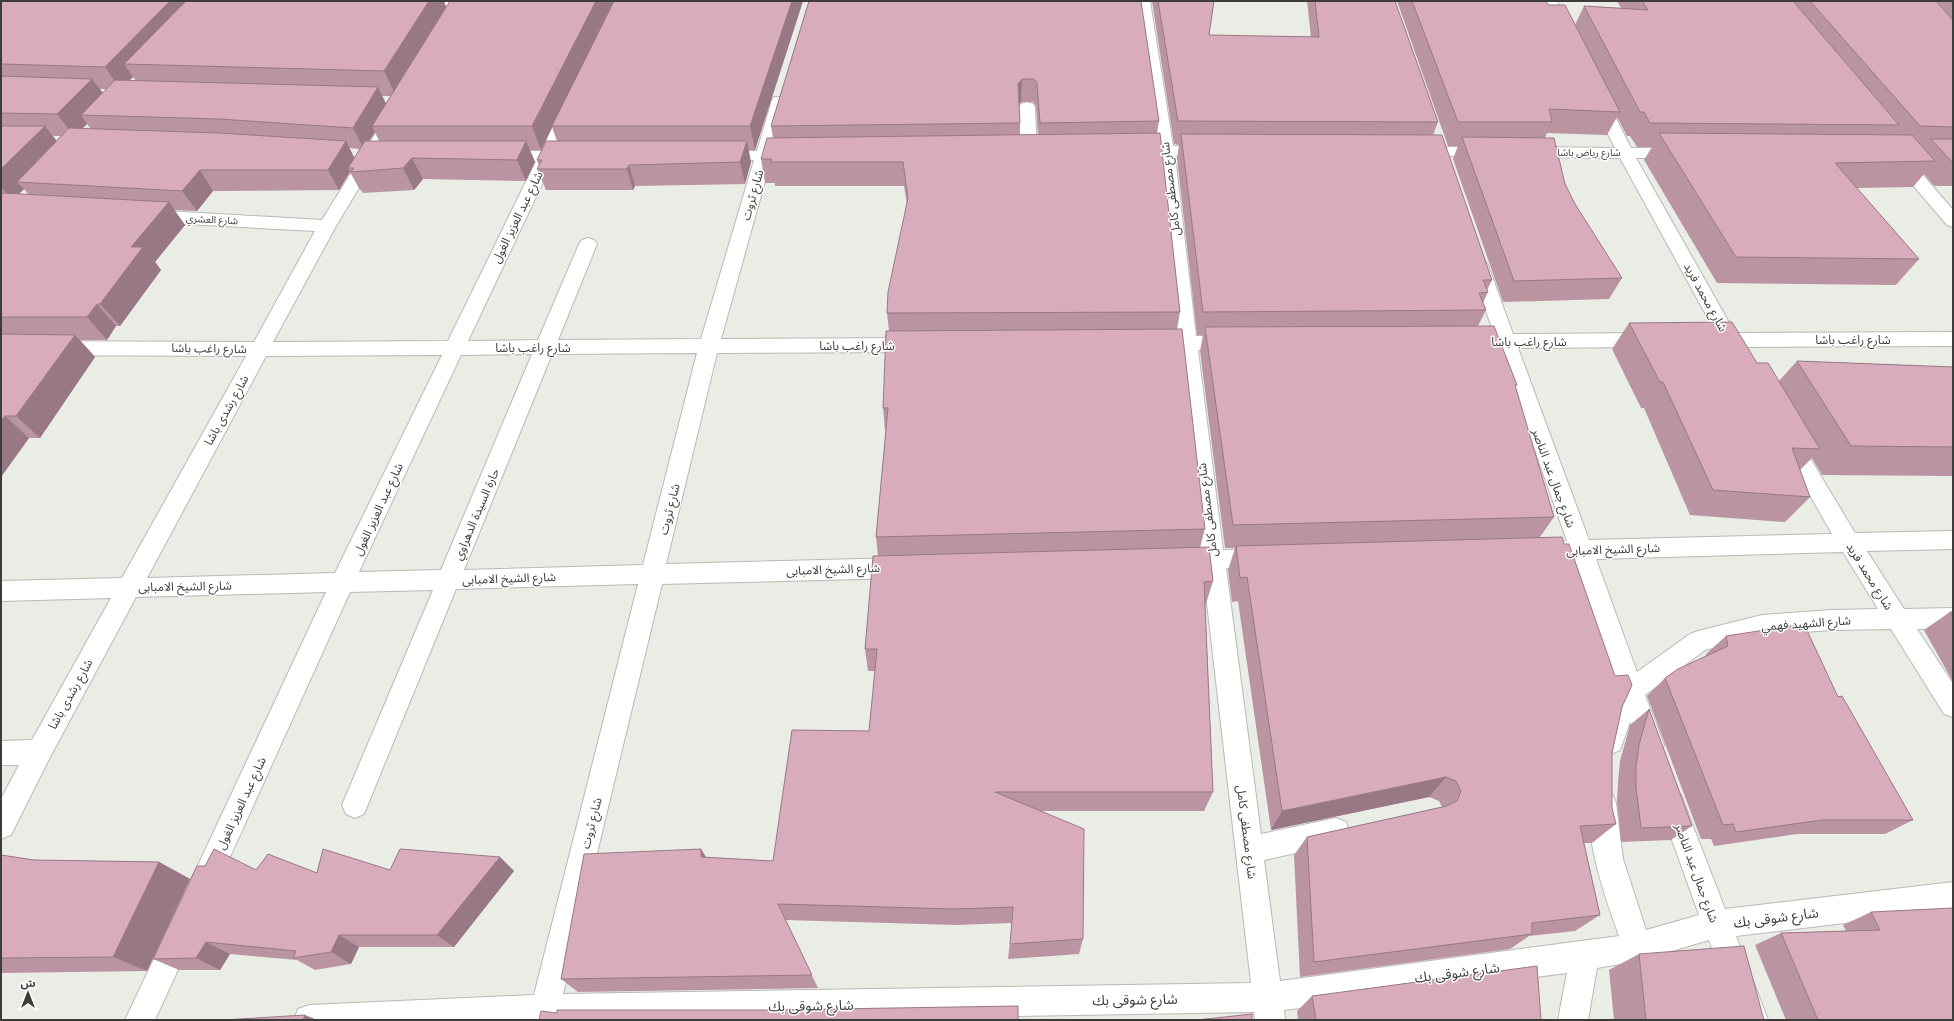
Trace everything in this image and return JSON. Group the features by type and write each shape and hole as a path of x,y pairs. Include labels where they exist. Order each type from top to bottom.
{"street":[{"name":"شارع مصطفى كامل","path":"1143,1 1166,151 1187,343 1269,1008"},
{"path":"1550,1 1574,49"},
{"path":"451,23 464,2"},
{"path":"399,4 494,2"},
{"name":"شارع ثروت","path":"543,1015 709,346 785,82"},
{"name":"شارع محمد فريد","path":"1591,84 1625,152 1742,360"},
{"name":"شارع عبد العزيز الغول","path":"197,898 342,583 577,93"},
{"name":"شارع رشدى باشا","path":"1,826 39,752 129,586 327,226 370,155 398,100"},
{"path":"1027,107 1029,153"},
{"path":"1432,129 1448,175"},
{"path":"1114,152 1220,151"},
{"name":"شارع رياض باشا","path":"1404,152 1695,153"},
{"path":"1918,155 1890,153 1953,221"},
{"path":"701,156 810,155"},
{"path":"485,156 585,156"},
{"name":"شارع العشري","path":"136,215 327,226"},
{"name":"شارع جمال عبد الناصر","path":"1471,243 1580,550 1658,763"},
{"name":"حارة السيدة الدهراوي","path":"355,805 588,244"},
{"name":"شارع راغب باشا","path":"1692,340 1953,339"},
{"name":"شارع راغب باشا","path":"1449,342 1663,340"},
{"path":"1139,343 1251,343"},
{"name":"شارع راغب باشا","path":"1,348 260,349 932,345"},
{"name":"شارع محمد فريد","path":"1778,421 1849,543 1953,706"},
{"name":"شارع الشيخ الامبابى","path":"1524,551 1953,540"},
{"path":"1160,561 1285,557"},
{"name":"شارع الشيخ الامبابى","path":"1,591 129,586 342,583 923,567"},
{"name":"شارع الشهيد فهمي","path":"1638,947 1615,884 1603,827 1604,774 1614,729 1631,691 1698,641 1762,625 1832,620 1953,618"},
{"path":"1,753 39,752"},
{"name":"شارع جمال عبد الناصر","path":"1666,785 1716,924 1753,1020"},
{"path":"1249,850 1362,826"},
{"name":"شارع شوقى بك","path":"309,1020 543,1015 1269,1008 1638,947 1716,924 1953,896"},
{"path":"140,1020 187,920"},
{"path":"1573,1020 1586,956"}],"building":[{"path":"1,1 170,1 105,67 1,64"},
{"path":"186,1 429,1 384,71 124,64"},
{"path":"450,1 596,1 532,126 372,126"},
{"path":"614,1 792,1 750,126 552,126"},
{"path":"809,1 1141,1 1159,121 1040,123 1037,83 1034,79 1022,79 1018,84 1020,123 771,126"},
{"path":"1158,1 1214,1 1209,35 1319,37 1315,1 1395,1 1438,122 1178,121"},
{"path":"1412,1 1546,1 1548,5 1565,5 1620,112 1549,109 1552,122 1458,122"},
{"path":"1642,1 1793,1 1899,125 1650,123 1644,112 1640,112 1584,6 1648,10"},
{"path":"1810,1 1936,1 1953,20 1953,127 1920,126"},
{"path":"1,76 92,79 57,114 1,113"},
{"path":"115,80 378,87 353,128 219,119 81,115"},
{"path":"1,126 45,126 1,169"},
{"path":"69,128 219,133 346,141 328,170 200,170 182,191 17,182"},
{"path":"1160,133 1180,312 887,313 888,292 908,198 903,162 771,162 772,159 761,159 767,138"},
{"path":"1659,133 1912,135 1935,161 1835,163 1919,259 1736,257"},
{"path":"1181,134 1442,135 1492,280 1483,280 1488,292 1479,293 1486,310 1203,312"},
{"path":"1462,137 1554,138 1565,184 1575,204 1622,278 1514,281"},
{"path":"1931,139 1953,139 1953,163"},
{"path":"365,141 526,141 517,160 412,158 403,168 351,172 354,168 348,168"},
{"path":"546,141 747,141 740,162 629,165 627,169 537,169 542,160 537,160"},
{"path":"3,193 169,202 131,247 143,247 100,304 97,304 87,317 1,317 1,195"},
{"path":"1732,322 1757,363 1768,363 1820,449 1792,448 1810,497 1713,490 1663,382 1660,382 1629,323"},
{"path":"1494,326 1517,385 1515,385 1554,517 1233,525 1205,327"},
{"path":"1182,329 1205,529 876,537 888,408 883,408 886,331"},
{"path":"1,334 75,335 16,416 5,416 1,421"},
{"path":"1797,361 1953,367 1953,447 1851,446"},
{"path":"1562,537 1564,544 1569,544 1615,676 1628,675 1632,685 1622,707 1612,753 1612,808 1616,824 1580,826 1600,915 1532,923 1532,934 1314,962 1307,837 1447,806 1457,801 1461,791 1456,781 1446,777 1282,811 1247,577 1240,578 1236,546"},
{"path":"1209,547 1213,581 1204,582 1213,792 995,792 1084,829 1083,939 1010,944 1013,907 955,909 778,904 812,975 561,979 584,854 701,849 701,857 773,861 792,730 869,731 877,649 865,649 873,556"},
{"path":"1804,624 1838,697 1842,696 1913,820 1822,820 1736,832 1733,824 1723,825 1665,678 1678,669 1728,646 1726,636"},
{"path":"1649,709 1692,826 1641,828 1636,787 1636,766 1639,745"},
{"path":"214,849 256,870 268,854 317,873 323,849 390,870 400,849 500,857 437,935 339,935 331,952 293,958 296,951 206,942 196,958 153,959 197,866 205,866"},
{"path":"1,855 34,860 159,862 113,957 1,958"},
{"path":"1953,908 1953,1020 1818,1020 1781,933 1880,930 1871,912"},
{"path":"1744,946 1764,1020 1646,1020 1639,954"},
{"path":"1537,966 1541,1020 1316,1020 1312,996"},
{"path":"1018,1006 1018,1020 539,1020 541,1011 557,1013 557,1010 768,1010"},
{"path":"1252,1014 1252,1020 1197,1020"},
{"path":"305,1015 303,1020 223,1020"}]}
